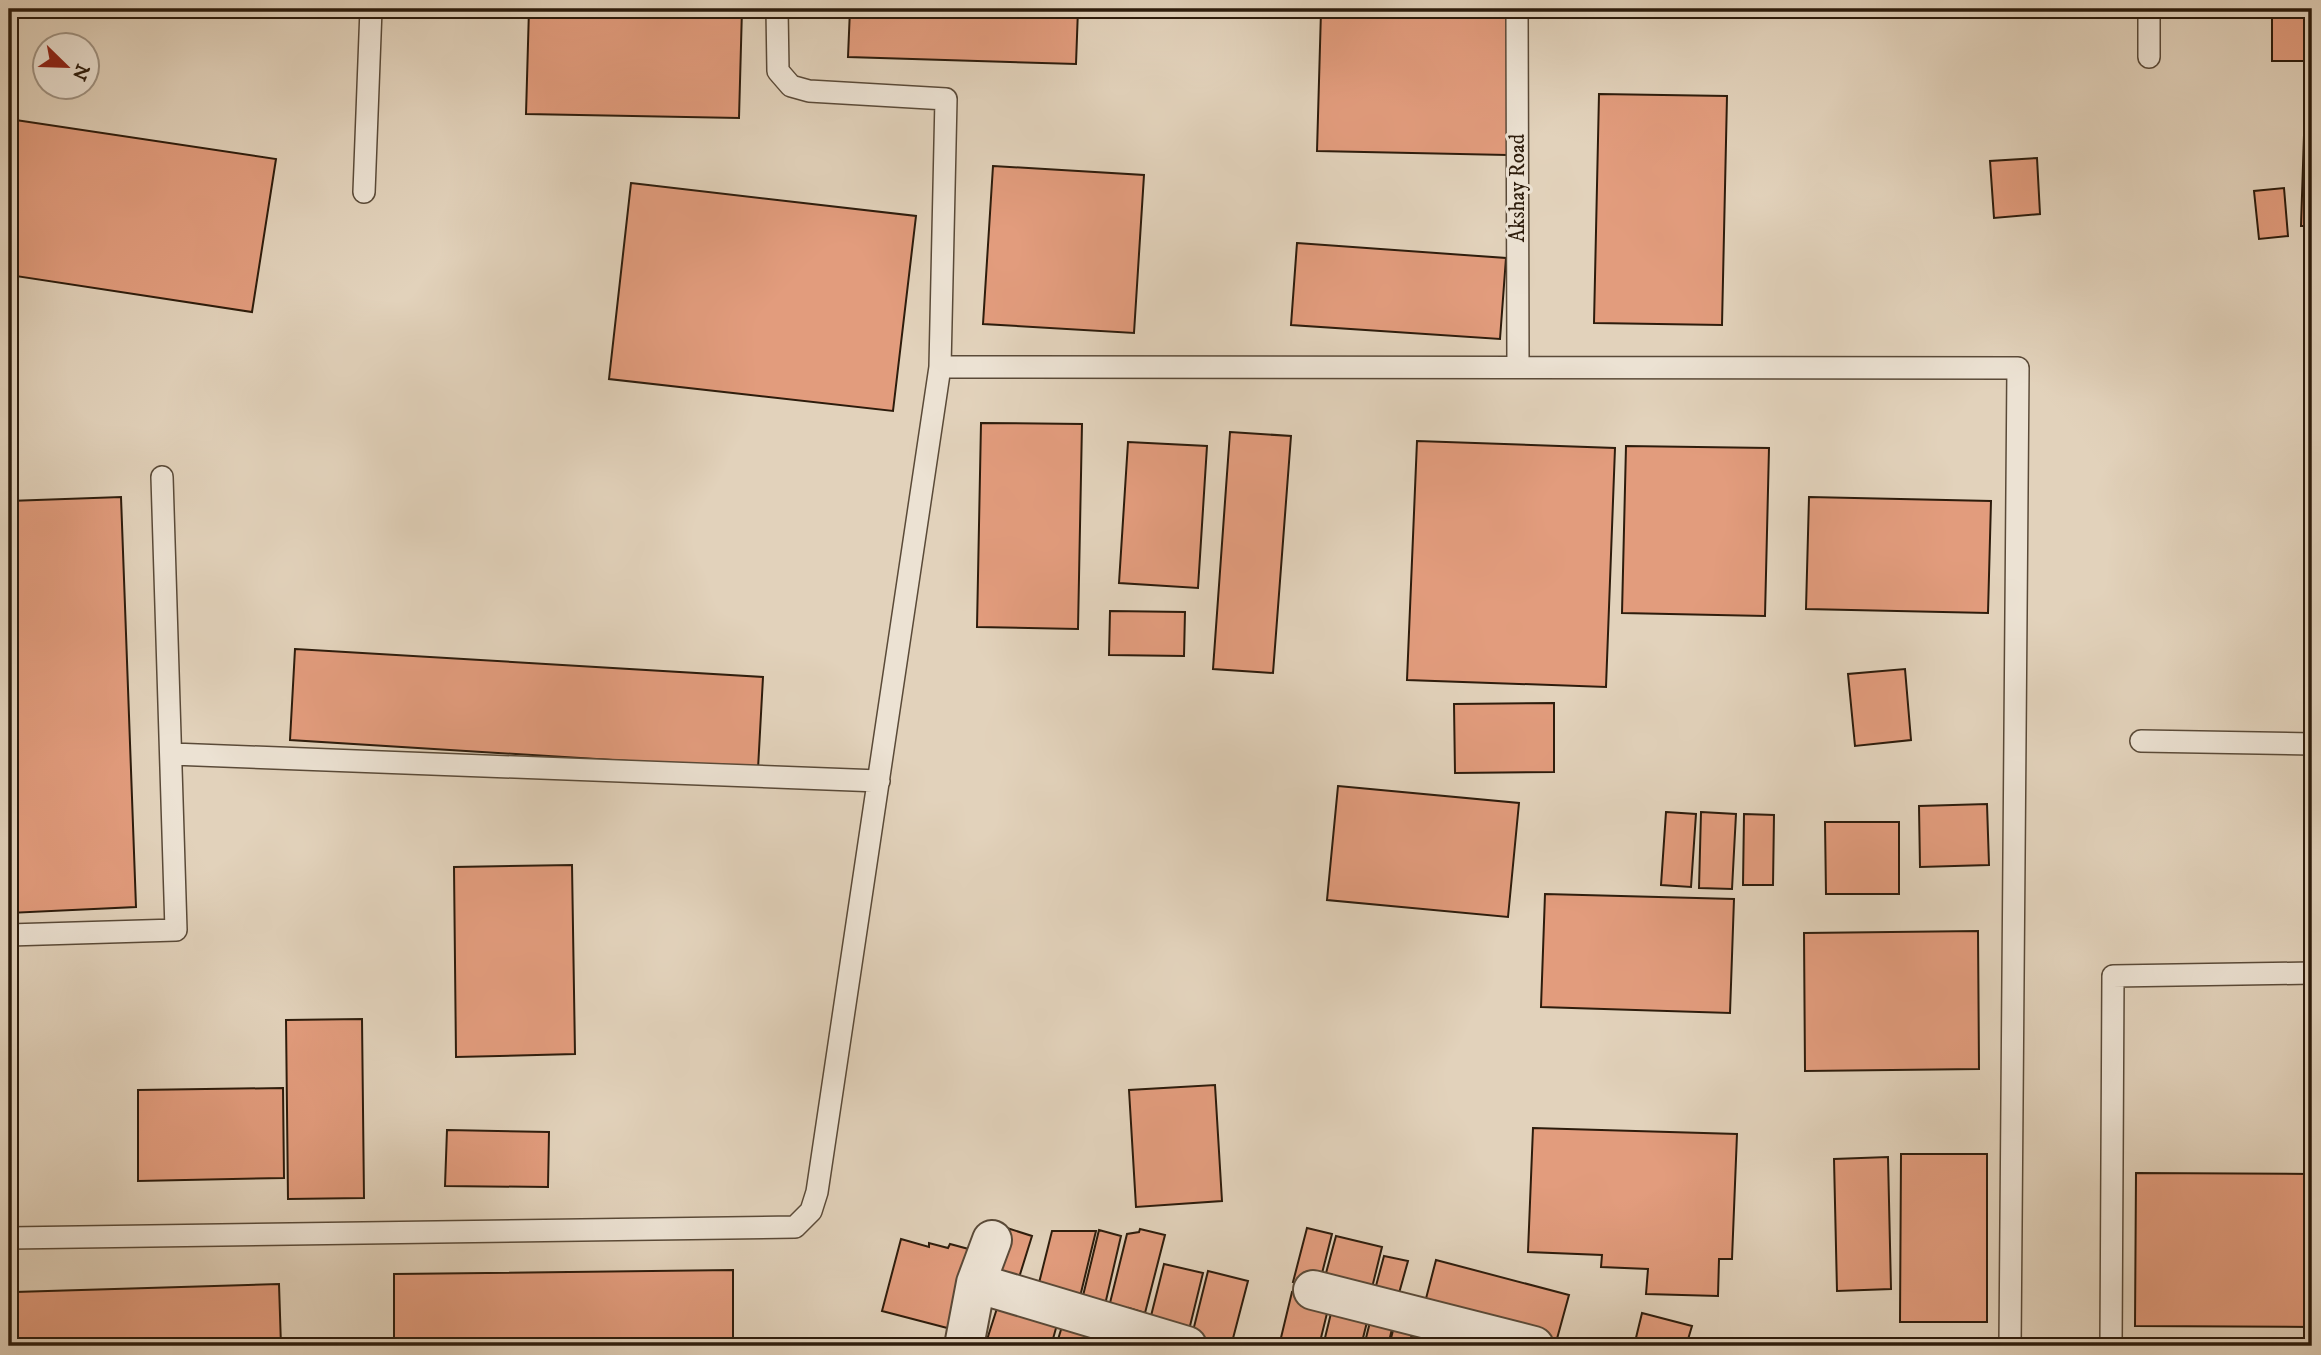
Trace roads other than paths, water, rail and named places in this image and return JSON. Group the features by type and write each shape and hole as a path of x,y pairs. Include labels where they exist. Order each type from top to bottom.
{"street":[{"path":"964,1346 976,1283 992,1240"},
{"path":"976,1283 1187,1346"},
{"path":"1313,1290 1534,1346"}],"lane":[{"path":"364,192 370,9"},
{"path":"9,1238 795,1227 811,1211 817,1192 940,367 946,99 809,91 791,86 778,71 777,9"},
{"name":"Akshay Road","path":"1517,9 1518,367"},
{"path":"2149,9 2149,57"},
{"path":"940,367 2018,368 2010,1346"},
{"path":"9,935 176,930 162,477"},
{"path":"2141,741 2312,744"},
{"path":"172,754 879,781"},
{"path":"2111,1346 2113,976 2312,973"}]}
